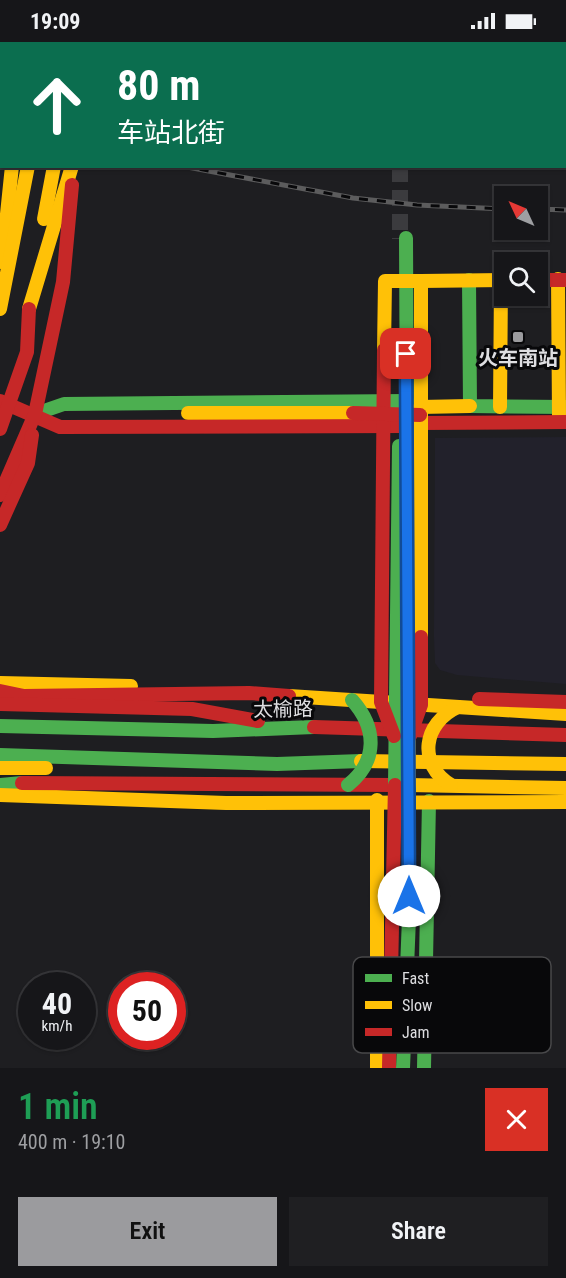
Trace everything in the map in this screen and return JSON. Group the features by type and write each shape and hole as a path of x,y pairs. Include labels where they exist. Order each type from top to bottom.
{"main road":[{"path":"0,276 12,168"},
{"path":"0,309 28,168"},
{"path":"0,429 27,352 28,309 54,168"},
{"path":"0,407 72,168"},
{"path":"0,525 28,463 35,414 63,282 73,168"},
{"path":"0,230 9,197"},
{"path":"402,742 408,704 403,447 414,414 403,239"},
{"path":"468,280 470,406"},
{"path":"402,742 381,702 385,281 494,280"},
{"path":"0,495 35,414 64,404 414,414 562,422 562,280"},
{"path":"394,957 402,742 408,704 414,414 426,281"},
{"path":"500,407 502,306"},
{"path":"0,400 60,427 414,414"},
{"path":"35,414 62,417 124,415 384,416 470,406 563,408"},
{"path":"0,683 322,690 438,698 566,702"},
{"path":"0,691 24,696 249,693 566,714"},
{"path":"348,785 357,779 366,768 373,737 363,710 352,700"},
{"path":"0,704 192,709 286,726"},
{"path":"451,785 443,782 432,767 428,740 435,723 444,714 458,707"},
{"name":"太榆路","path":"0,726 213,730 286,726 566,735"},
{"path":"0,755 277,764"},
{"path":"0,768 136,769 360,761 566,764"},
{"path":"0,785 22,783 451,785 566,788"},
{"path":"402,785 409,918 407,957"},
{"path":"0,795 226,803 377,800 566,802"},
{"path":"377,800 378,957"},
{"path":"426,957 429,801"},
{"path":"378,1053 378,1068"},
{"path":"389,1068 390,1053"},
{"path":"403,1068 404,1053"},
{"path":"424,1053 424,1068"}],"shaded area":[{"path":"566,437 566,684 457,675 440,670 435,663 434,637 435,438"}],"tunnel":[{"path":"400,168 400,239"}],"railway":[{"path":"193,168 353,198 417,205 494,209"},
{"path":"548,209 566,210"}],"traffic: fast":[{"path":"406,238 407,447"},
{"path":"469,280 470,406 566,407"},
{"path":"35,414 64,404 407,401"},
{"path":"395,785 399,446"},
{"path":"348,785 365,766 371,744 366,722 352,700"},
{"path":"0,726 213,731 314,727"},
{"path":"0,755 277,764 361,761"},
{"path":"0,785 22,783"},
{"path":"407,957 409,785"},
{"path":"426,957 429,801"},
{"path":"403,1068 404,1053"},
{"path":"424,1053 424,1068"}],"traffic: slow":[{"path":"2,262 12,168"},
{"path":"0,309 28,168"},
{"path":"44,219 54,168"},
{"path":"29,309 71,168"},
{"path":"558,279 559,417"},
{"path":"421,281 494,280"},
{"path":"384,350 385,281 421,281 421,637"},
{"path":"500,407 501,306"},
{"path":"420,407 470,406"},
{"path":"188,413 353,413"},
{"path":"408,641 409,785"},
{"path":"0,683 131,686"},
{"path":"289,696 566,714"},
{"path":"451,785 433,766 429,755 429,744 431,733 437,723 458,707"},
{"path":"361,761 566,764"},
{"path":"0,768 46,768"},
{"path":"409,785 566,788"},
{"path":"0,795 226,803 566,802"},
{"path":"377,800 377,957"},
{"path":"377,1053 377,1068"}],"traffic: jam":[{"path":"0,495 35,414 63,282 72,185"},
{"path":"548,280 566,280"},
{"path":"0,429 27,352 29,309"},
{"path":"384,350 381,702 394,736"},
{"path":"0,401 60,427 407,426"},
{"path":"353,413 420,415"},
{"path":"420,423 566,422"},
{"path":"0,525 28,463 32,435"},
{"path":"410,736 421,705 421,637"},
{"path":"0,691 24,696 249,693 289,696"},
{"path":"479,699 566,702"},
{"path":"0,704 192,709 258,721"},
{"path":"314,727 566,735"},
{"path":"22,783 395,785"},
{"path":"391,957 395,785"},
{"path":"389,1053 389,1068"}],"place":[{"name":"火车南站","path":"518,337"}],"route":[{"path":"406,354 409,896"}]}
